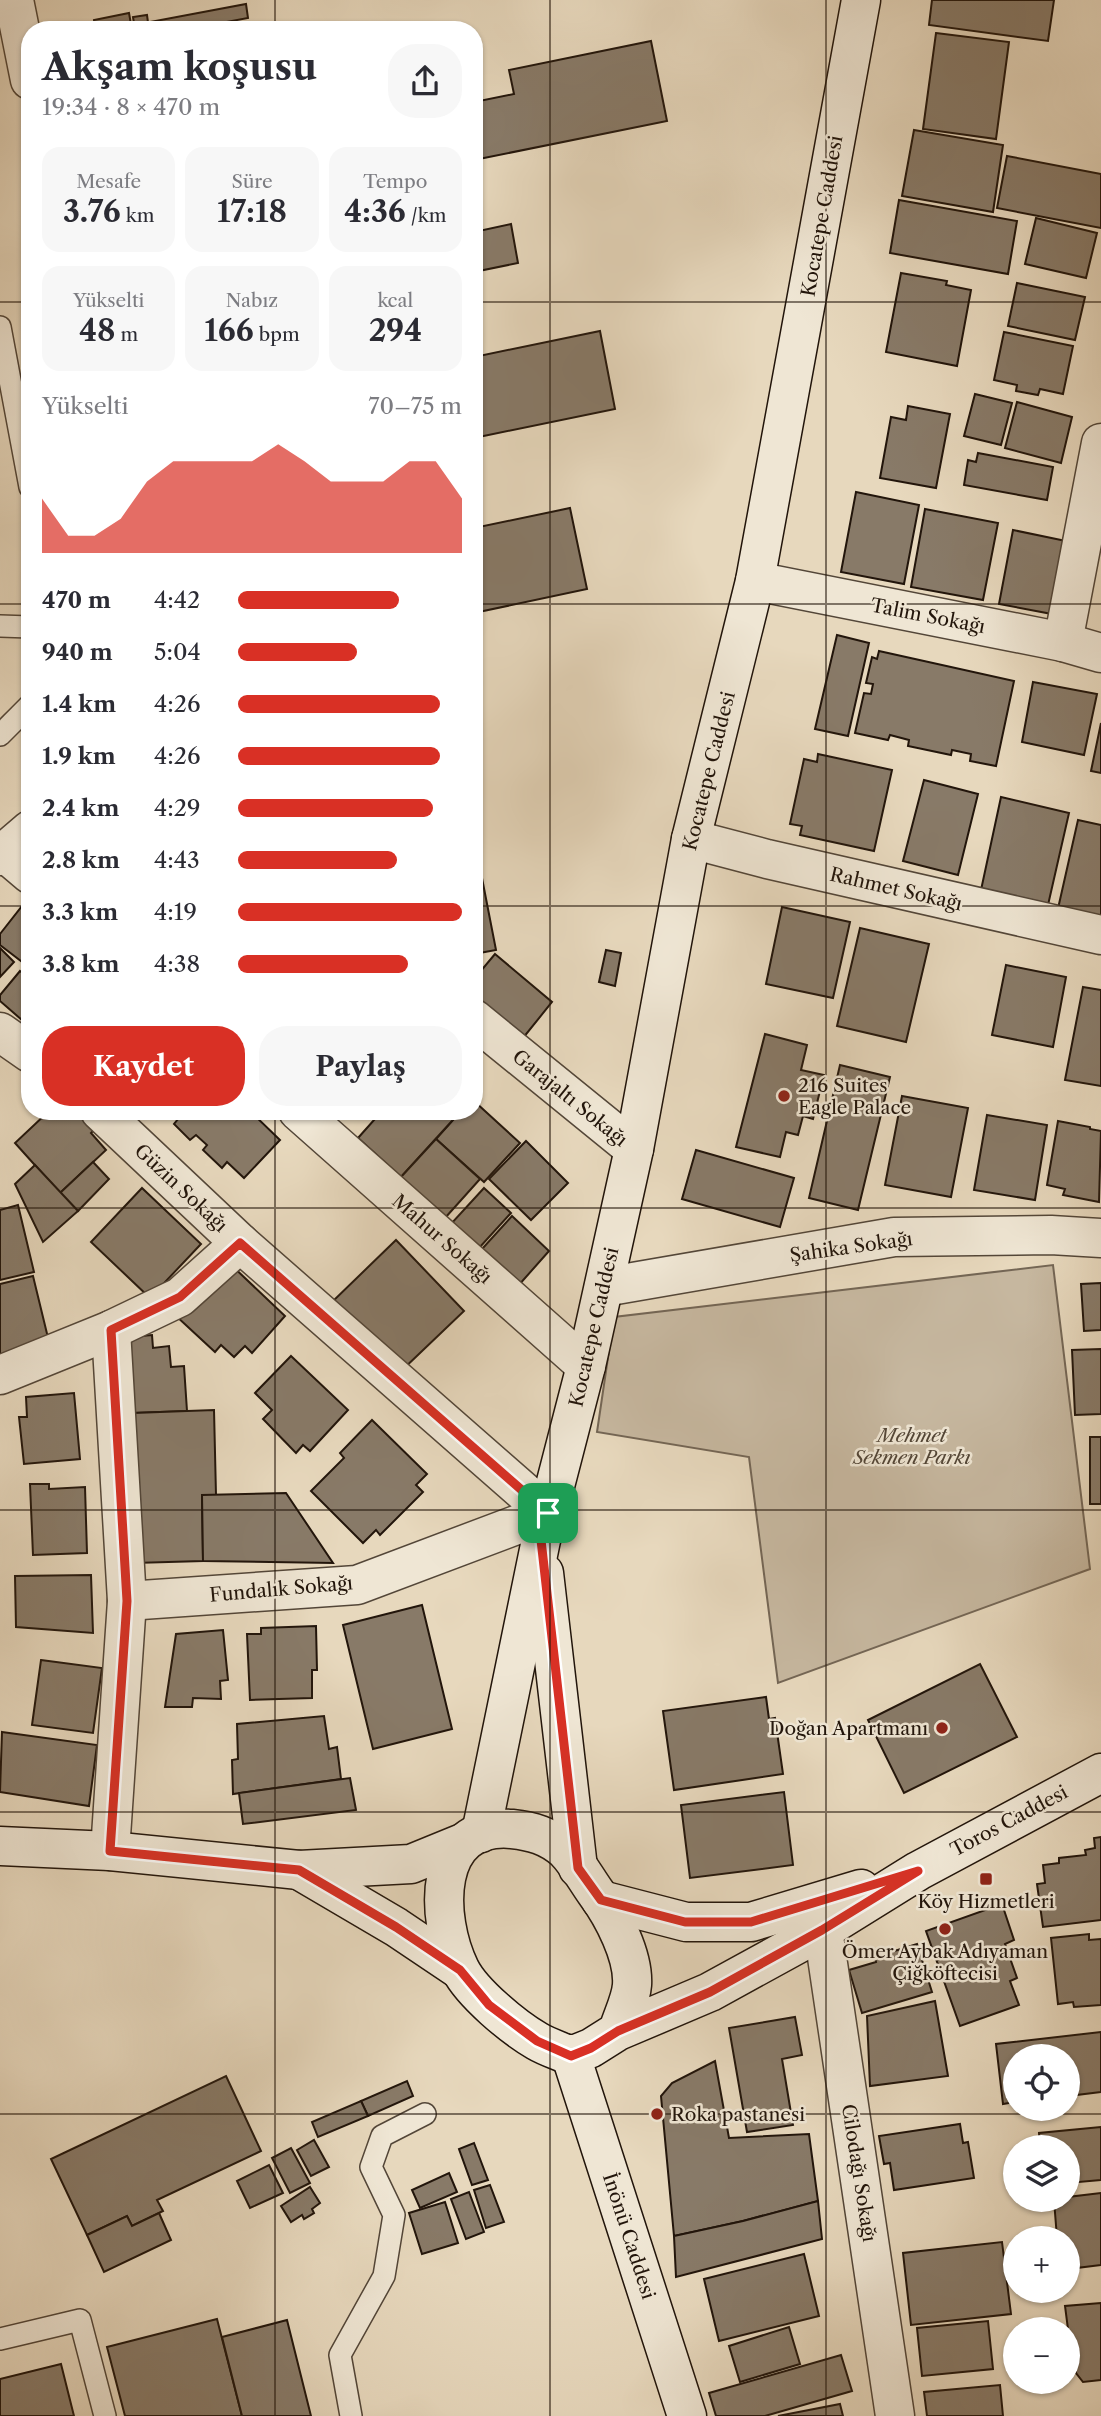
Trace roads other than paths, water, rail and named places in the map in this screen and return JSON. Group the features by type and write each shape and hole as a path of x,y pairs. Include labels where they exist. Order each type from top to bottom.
{"street":[{"path":"14,0 21,35"},
{"name":"Kocatepe Caddesi","path":"470,1838 544,1526 586,1366 634,1149 691,839 755,581 862,0"},
{"path":"1063,642 1101,443"},
{"name":"Talim Sokağı","path":"755,581 1063,642 1101,653"},
{"name":"Rahmet Sokağı","path":"691,839 1101,934"},
{"name":"Garajaltı Sokağı","path":"483,1026 634,1149"},
{"path":"0,1032 21,1047"},
{"name":"Güzin Sokağı","path":"110,1120 544,1526"},
{"name":"Mahur Sokağı","path":"308,1120 586,1366"},
{"name":"Şahika Sokağı","path":"604,1287 894,1237 1051,1235 1101,1238"},
{"path":"0,1375 111,1330 180,1297 240,1243"},
{"path":"110,1851 127,1601 111,1330"},
{"name":"Kocatepe Caddesi","path":"544,1526 578,1868"},
{"name":"Fundalık Sokağı","path":"127,1601 357,1585 544,1526"},
{"name":"Toros Caddesi","path":"618,2031 710,1992 822,1930 918,1871 1101,1773"},
{"path":"0,1846 110,1851 299,1870 411,1864 470,1838 503,1828 537,1831 565,1850 601,1900 629,1955 632,1986 618,2031 591,2048 571,2056 537,2041 489,2005 460,1970 396,1927 299,1870"},
{"path":"460,1970 446,1928 445,1879 450,1860 470,1838"},
{"name":"Toros Caddesi","path":"601,1900 685,1922 751,1922 918,1871"},
{"name":"Cilodağı Sokağı","path":"822,1930 895,2416"},
{"name":"İnönü Caddesi","path":"571,2056 687,2416"}],"lane":[{"path":"0,327 21,439"},
{"path":"0,626 21,627"},
{"path":"0,734 21,714"},
{"path":"351,2416 340,2355 384,2276 394,2215 371,2167 382,2136 425,2114"},
{"path":"0,2339 80,2320 105,2416"}],"place":[{"name":"216 Suites Eagle Palace","path":"784,1096"},
{"name":"Doğan Apartmanı","path":"942,1728"},
{"name":"Köy Hizmetleri","path":"986,1879"},
{"name":"Ömer Aybak Adıyaman Çiğköftecisi","path":"945,1929"},
{"name":"Roka pastanesi","path":"657,2114"}],"park label":[{"name":"Mehmet Sekmen Parkı","path":"912,1446"}]}
